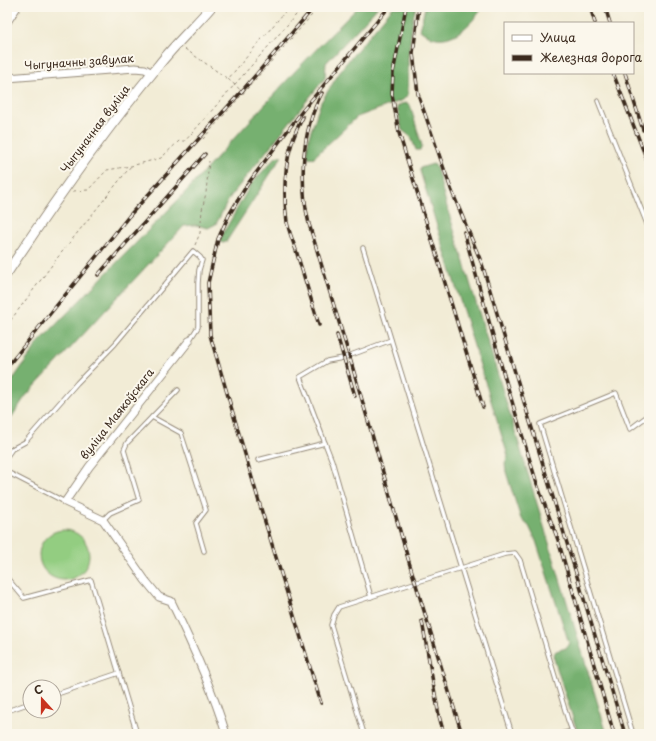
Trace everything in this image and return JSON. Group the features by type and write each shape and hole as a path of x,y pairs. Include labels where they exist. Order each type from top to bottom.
{"street":[{"path":"7,22 17,7"},
{"name":"Чыгуначная вуліца","path":"7,273 118,115 152,73 211,7"},
{"name":"Чыгуначны завулак","path":"7,78 135,68 145,69 152,73"},
{"path":"7,261 21,252"},
{"name":"вуліца Маякоўскага","path":"65,502 90,467 189,341"},
{"path":"65,502 103,520 145,580 159,596 170,601 192,644 218,709 226,734"}],"lane":[{"path":"598,101 649,229"},
{"path":"363,248 512,734"},
{"path":"7,456 12,449 25,442 77,383 115,344 193,251 202,260 199,270 198,283 198,327 189,341"},
{"path":"371,597 332,461 300,377 327,361 343,358 391,340"},
{"path":"103,520 110,513 139,500 124,450 127,442 178,390"},
{"path":"633,734 540,424 616,393 630,429 649,415"},
{"path":"152,417 181,433 206,510 196,523 204,551"},
{"path":"258,460 325,443"},
{"path":"7,472 65,502"},
{"path":"364,734 331,625 334,615 339,608 505,554 515,553 520,560 572,732 561,734"},
{"path":"7,578 24,598 91,580 137,734"},
{"path":"62,692 119,673"},
{"path":"7,711 22,706"}],"path":[{"path":"228,79 289,7"},
{"path":"68,191 88,190 107,170 131,166 161,158 179,141 185,141 303,7"},
{"path":"203,139 319,7"},
{"path":"301,9 310,17"},
{"path":"185,49 228,79 244,93"},
{"path":"193,251 200,233 209,161"},
{"path":"7,325 58,257 131,166"}],"green space":[{"path":"358,7 378,7 326,63 325,78 230,197 216,224 208,228 195,225 184,226 25,397 7,424 7,388 39,342 179,199 298,68"},
{"path":"393,7 416,7 413,18 408,58 408,95 403,100 357,117 313,158 308,157 307,152 309,137 321,102 343,67"},
{"path":"425,7 483,7 464,29 456,34 438,38 429,36 420,30"},
{"path":"407,103 410,105 422,146 420,150 416,150 411,137 402,130 397,107 401,104"},
{"path":"282,156 226,242 220,242 220,239 251,184 276,157"},
{"path":"433,164 436,166 447,207 607,734 578,734 555,662 553,655 556,651 566,648 569,643 536,541 529,526 521,519 506,472 505,463 508,456 420,171 420,168"},
{"path":"64,530 73,532 84,541 89,555 87,564 78,575 64,580 55,578 44,569 39,555 41,546 50,535"}],"railway":[{"path":"7,367 129,216 242,91 314,7"},
{"path":"321,703 262,512 210,335 208,283 218,239 229,215 247,185 303,110 389,7"},
{"path":"406,7 393,73 392,94 399,133 483,407"},
{"path":"419,7 413,53 418,94 451,189 482,264 625,734"},
{"path":"590,7 595,22"},
{"path":"605,7 610,22"},
{"path":"613,74 649,165"},
{"path":"625,74 643,130"},
{"path":"322,93 310,124 304,157 304,191 309,224 409,562 462,734"},
{"path":"303,117 292,142 286,168 286,209 289,230 319,325"},
{"path":"98,275 205,154"},
{"path":"464,232 504,375 537,484 558,540 614,734"},
{"path":"337,335 355,396"},
{"path":"422,621 439,716 444,734"}]}
